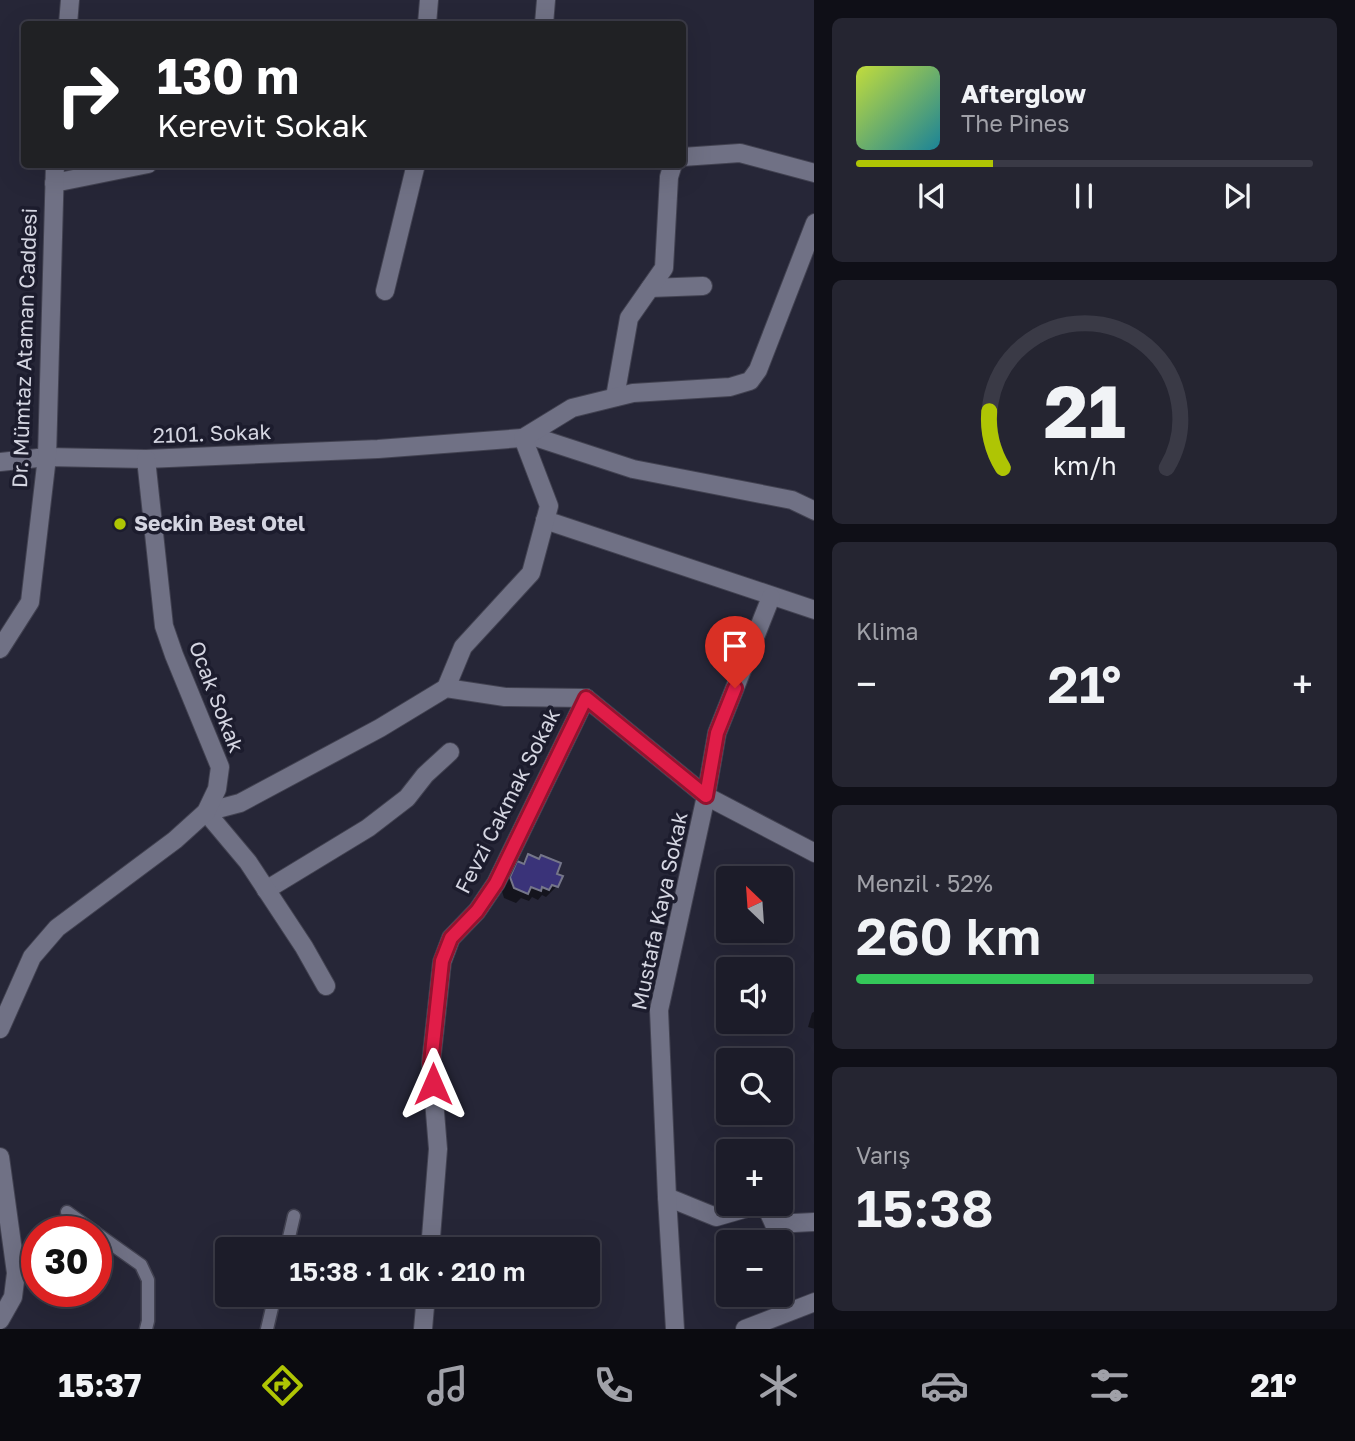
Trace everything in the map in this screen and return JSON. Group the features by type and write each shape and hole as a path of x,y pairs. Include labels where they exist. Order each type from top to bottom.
{"street":[{"path":"68,21 70,0"},
{"path":"428,21 429,0"},
{"path":"544,21 546,0"},
{"path":"686,157 740,153 814,173"},
{"path":"55,174 111,168"},
{"path":"385,291 415,168"},
{"path":"615,397 629,318 664,268 672,168"},
{"name":"Dr. Mümtaz Ataman Caddesi","path":"0,649 30,602 47,457 55,174"},
{"path":"523,438 572,408 615,397 633,393 730,387 750,381 758,370 814,223"},
{"path":"650,288 703,286"},
{"path":"523,438 535,437 633,469 792,500 814,511"},
{"path":"326,986 304,947 248,862 206,813 240,803 380,728 446,688 463,648 531,573 549,506 523,438"},
{"name":"2101. Sokak","path":"0,462 47,457 146,460 378,449 523,438"},
{"name":"Ocak Sokak","path":"0,1030 7,995 57,928 175,840 206,813 217,789 220,767 164,626 146,460"},
{"path":"545,520 814,610"},
{"name":"Mustafa Kaya Sokak","path":"675,1329 659,1010 706,796 717,733 771,597"},
{"path":"446,688 505,697 586,698 706,796 814,853"},
{"name":"Fevzi Cakmak Sokak","path":"431,1237 438,1149 431,1063 442,961 451,938 477,911 496,883 586,698"},
{"path":"266,890 368,828 407,798 425,775 450,752"},
{"path":"0,1157 16,1273 13,1297 0,1320"},
{"path":"667,1197 716,1217 720,1216"},
{"path":"770,1216 774,1224 814,1222"},
{"path":"745,1329 814,1302"},
{"path":"423,1329 425,1307"}],"lane":[{"path":"68,1212 74,1216"},
{"path":"289,1237 294,1216"},
{"path":"112,1244 141,1265 148,1280 146,1329"},
{"path":"267,1329 272,1307"}],"building":[{"path":"528,854 539,859 541,855 561,863 557,874 563,876 558,887 552,885 549,890 542,887 541,891 531,887 528,894 514,888 510,877 517,861 524,864"}],"place":[{"name":"Seckin Best Otel","path":"120,524"}],"route":[{"path":"433,1084 431,1063 442,961 451,938 477,911 496,883 586,698 706,796 717,733 735,688"}]}
